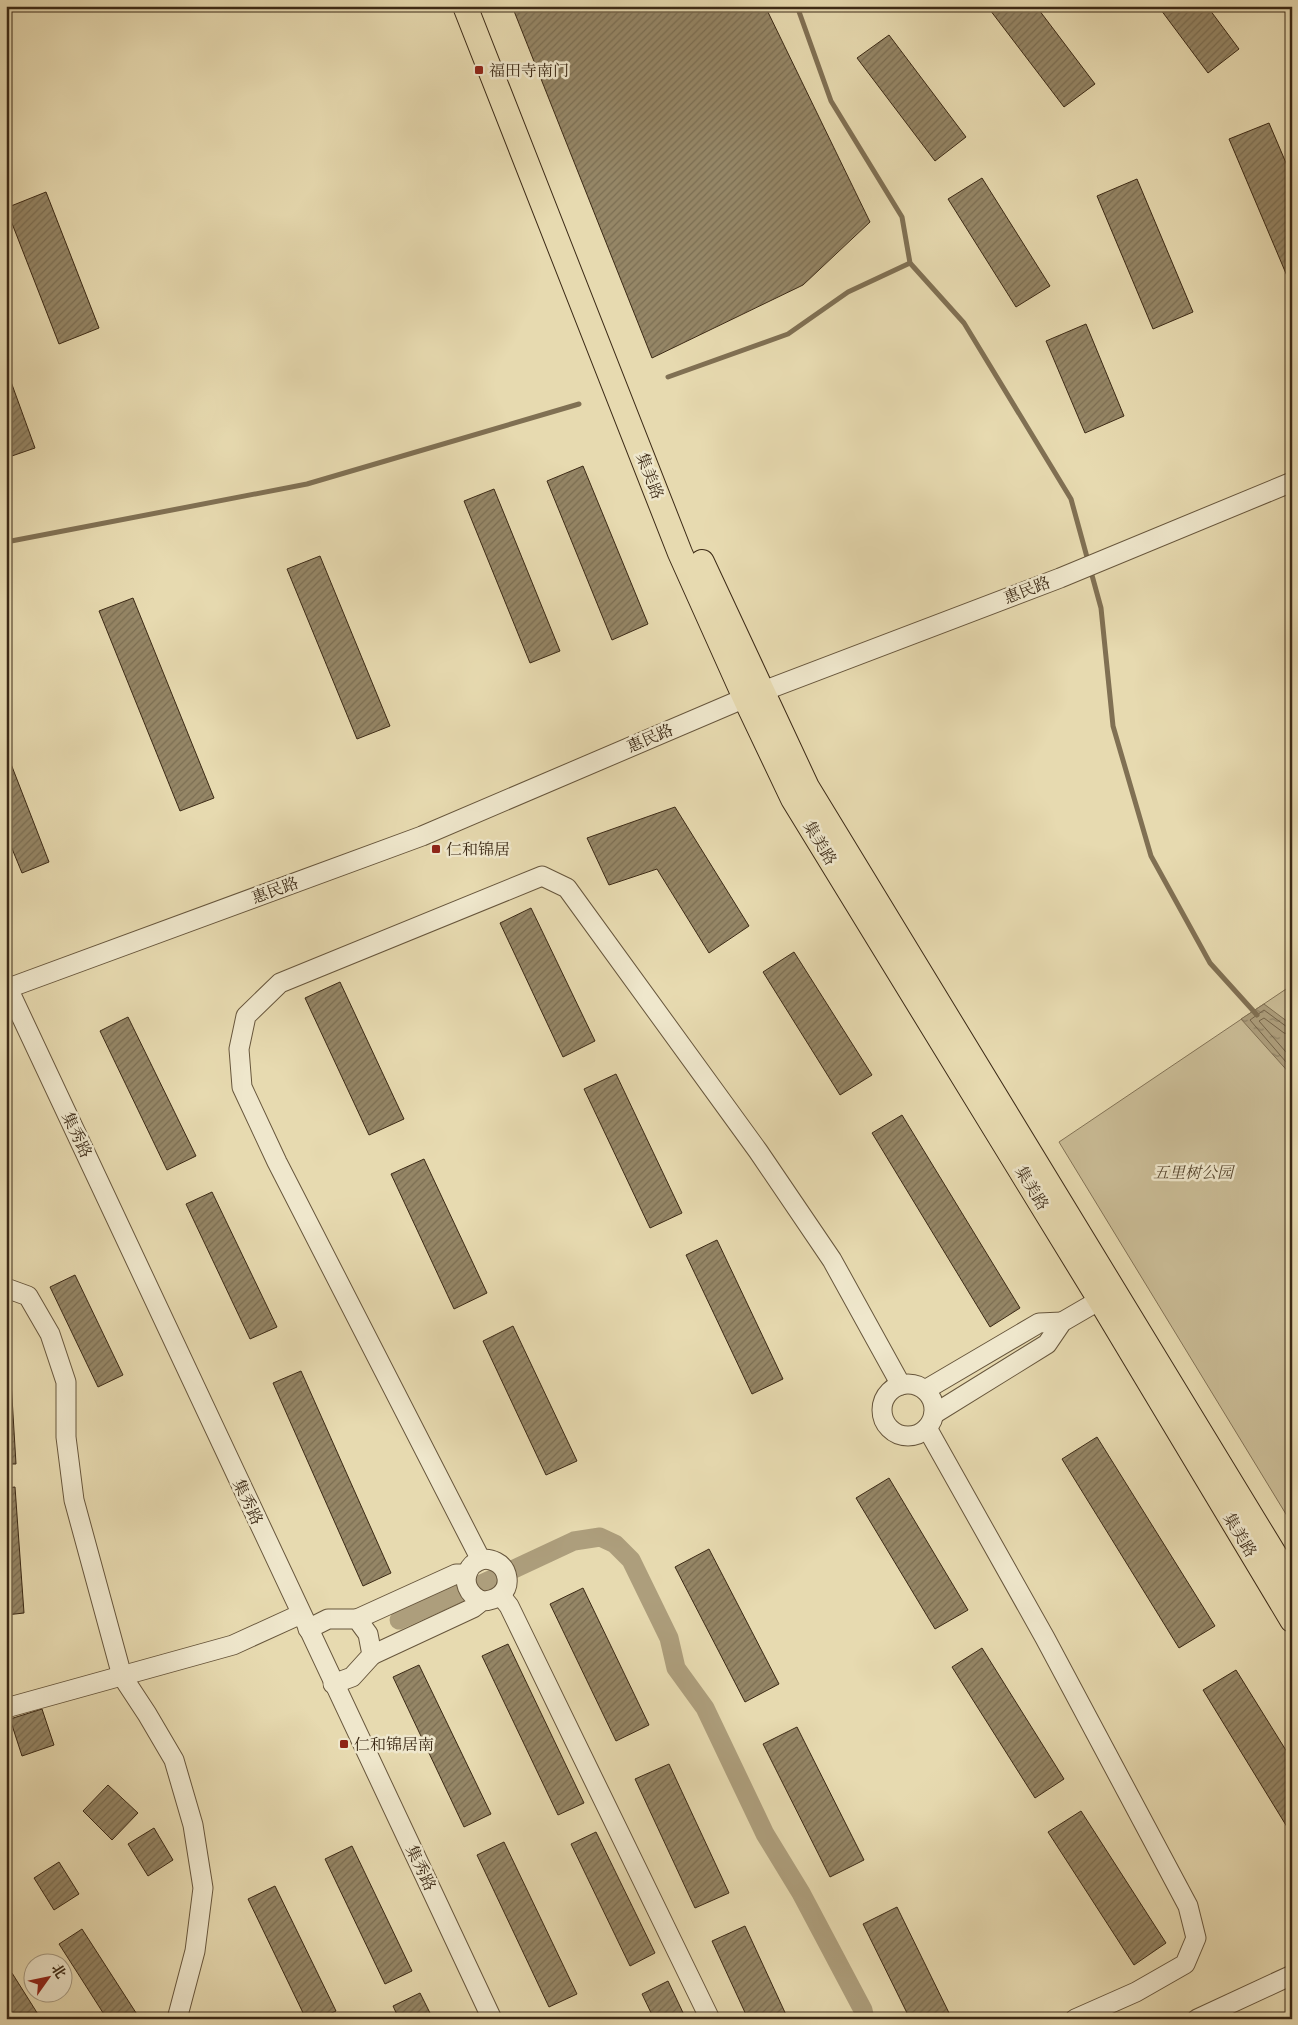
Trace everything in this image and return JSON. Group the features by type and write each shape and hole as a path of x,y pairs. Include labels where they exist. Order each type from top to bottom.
{"main road":[{"name":"集美路","path":"465,6 680,554 753,696 1107,1295 1292,1620"},
{"name":"集美路","path":"482,6 753,696"},
{"name":"集美路","path":"1107,1295 1292,1583"}],"street":[{"name":"惠民路","path":"7,987 422,836 753,696 1060,578 1292,482"},
{"path":"481,1560 276,1162 242,1087 240,1049 246,1016 280,983 542,876 567,888 758,1151 827,1252 900,1385"},
{"name":"集秀路","path":"7,987 492,2019"},
{"path":"6,1288 28,1296 50,1334 66,1382 66,1437 74,1500 122,1676 148,1714 174,1760 193,1825 203,1888 195,1951 177,2019"},
{"path":"1075,2019 1136,1992 1185,1964 1196,1938 1188,1906 930,1421 934,1405 925,1390 918,1386 900,1385 886,1395 882,1412 884,1420 896,1432 912,1436 930,1421 1047,1344 1062,1322 1107,1295"},
{"path":"925,1390 1039,1323 1062,1322"},
{"path":"481,1560 495,1562 505,1571 507,1584 501,1596 489,1601 482,1601 470,1594 467,1588 467,1574 470,1568 481,1560"},
{"path":"6,1708 232,1645 304,1621 357,1618 456,1574 467,1574"},
{"path":"501,1596 509,1606 710,2019"},
{"path":"334,1684 352,1677 372,1655 473,1608 482,1601"},
{"path":"357,1618 368,1634 372,1655"},
{"path":"1197,2019 1292,1975"}],"green space":[{"name":"五里树公园","path":"1292,985 1292,1524 1059,1142"}],"water":[{"path":"1264,1004 1292,1025 1292,1076 1241,1019"}],"building":[{"path":"512,6 765,6 870,222 803,285 652,358"},
{"path":"987,6 1036,6 1095,84 1064,107"},
{"path":"1158,6 1207,6 1239,49 1208,73"},
{"path":"889,35 966,137 935,161 857,58"},
{"path":"1269,123 1292,177 1292,282 1290,283 1229,139"},
{"path":"982,178 1050,286 1016,307 948,199"},
{"path":"1137,179 1193,312 1153,329 1097,196"},
{"path":"46,192 99,328 59,344 6,208"},
{"path":"1086,324 1124,416 1085,433 1046,341"},
{"path":"6,368 35,448 6,458"},
{"path":"583,466 648,624 612,640 547,481"},
{"path":"494,489 560,651 530,663 464,501"},
{"path":"320,556 390,726 357,739 287,569"},
{"path":"133,598 214,798 180,811 99,611"},
{"path":"11,764 49,862 22,873 6,834 6,766"},
{"path":"675,807 749,926 709,953 657,869 609,885 587,838"},
{"path":"531,908 595,1041 563,1057 500,923"},
{"path":"794,952 872,1075 840,1095 763,972"},
{"path":"340,982 404,1119 369,1135 305,998"},
{"path":"128,1017 196,1156 167,1170 100,1031"},
{"path":"616,1074 682,1213 650,1228 584,1089"},
{"path":"902,1115 1020,1308 990,1327 872,1133"},
{"path":"424,1159 487,1293 454,1309 391,1174"},
{"path":"212,1192 277,1327 250,1339 186,1204"},
{"path":"717,1240 783,1379 752,1394 686,1255"},
{"path":"75,1275 123,1375 98,1387 50,1287"},
{"path":"513,1326 577,1461 546,1475 483,1341"},
{"path":"6,1331 8,1331 16,1464 6,1464"},
{"path":"301,1371 391,1573 363,1586 273,1383"},
{"path":"1097,1437 1215,1626 1179,1648 1062,1459"},
{"path":"889,1478 968,1610 935,1629 856,1498"},
{"path":"15,1487 24,1613 6,1615 6,1488"},
{"path":"709,1549 779,1684 745,1702 675,1567"},
{"path":"583,1588 649,1725 616,1741 550,1604"},
{"path":"508,1644 584,1803 558,1815 482,1656"},
{"path":"982,1648 1064,1779 1035,1798 952,1667"},
{"path":"419,1665 491,1814 464,1827 393,1677"},
{"path":"1236,1670 1292,1760 1292,1835 1203,1690"},
{"path":"42,1709 54,1745 22,1756 10,1719"},
{"path":"797,1727 864,1860 830,1877 763,1744"},
{"path":"669,1764 729,1893 695,1908 635,1779"},
{"path":"108,1785 138,1813 112,1840 83,1811"},
{"path":"1081,1811 1166,1943 1134,1965 1048,1832"},
{"path":"154,1828 173,1860 148,1876 128,1844"},
{"path":"596,1832 655,1953 630,1966 571,1844"},
{"path":"504,1842 577,1994 549,2007 477,1855"},
{"path":"352,1846 412,1971 385,1984 325,1859"},
{"path":"59,1862 79,1894 54,1910 34,1878"},
{"path":"275,1886 336,2011 319,2019 306,2019 248,1899"},
{"path":"897,1907 952,2019 910,2019 863,1924"},
{"path":"745,1926 788,2019 748,2019 712,1941"},
{"path":"82,1929 140,2019 107,2019 72,1964 72,1952 64,1952 59,1944"},
{"path":"12,1973 22,1989 22,2002 30,2002 41,2019 8,2019 6,2016 6,1977"},
{"path":"668,1981 686,2019 654,2019 642,1994"},
{"path":"420,1993 433,2019 399,2019 393,2006"}],"waterway":[{"path":"797,6 831,101 902,217 910,263 964,323 1071,499 1101,608 1113,726 1151,856 1210,963 1257,1015"},
{"path":"668,377 788,334 848,292 910,263"},
{"path":"6,542 307,484 579,404"},
{"path":"514,1569 574,1541 600,1537 615,1544 631,1560 669,1638 676,1668 705,1708 765,1834 801,1893 863,2010 865,2019"},
{"path":"477,1586 497,1577"},
{"path":"399,1620 459,1593"}],"place":[{"name":"福田寺南门","path":"479,70"},
{"name":"仁和锦居","path":"436,849"},
{"name":"仁和锦居南","path":"344,1744"}]}
